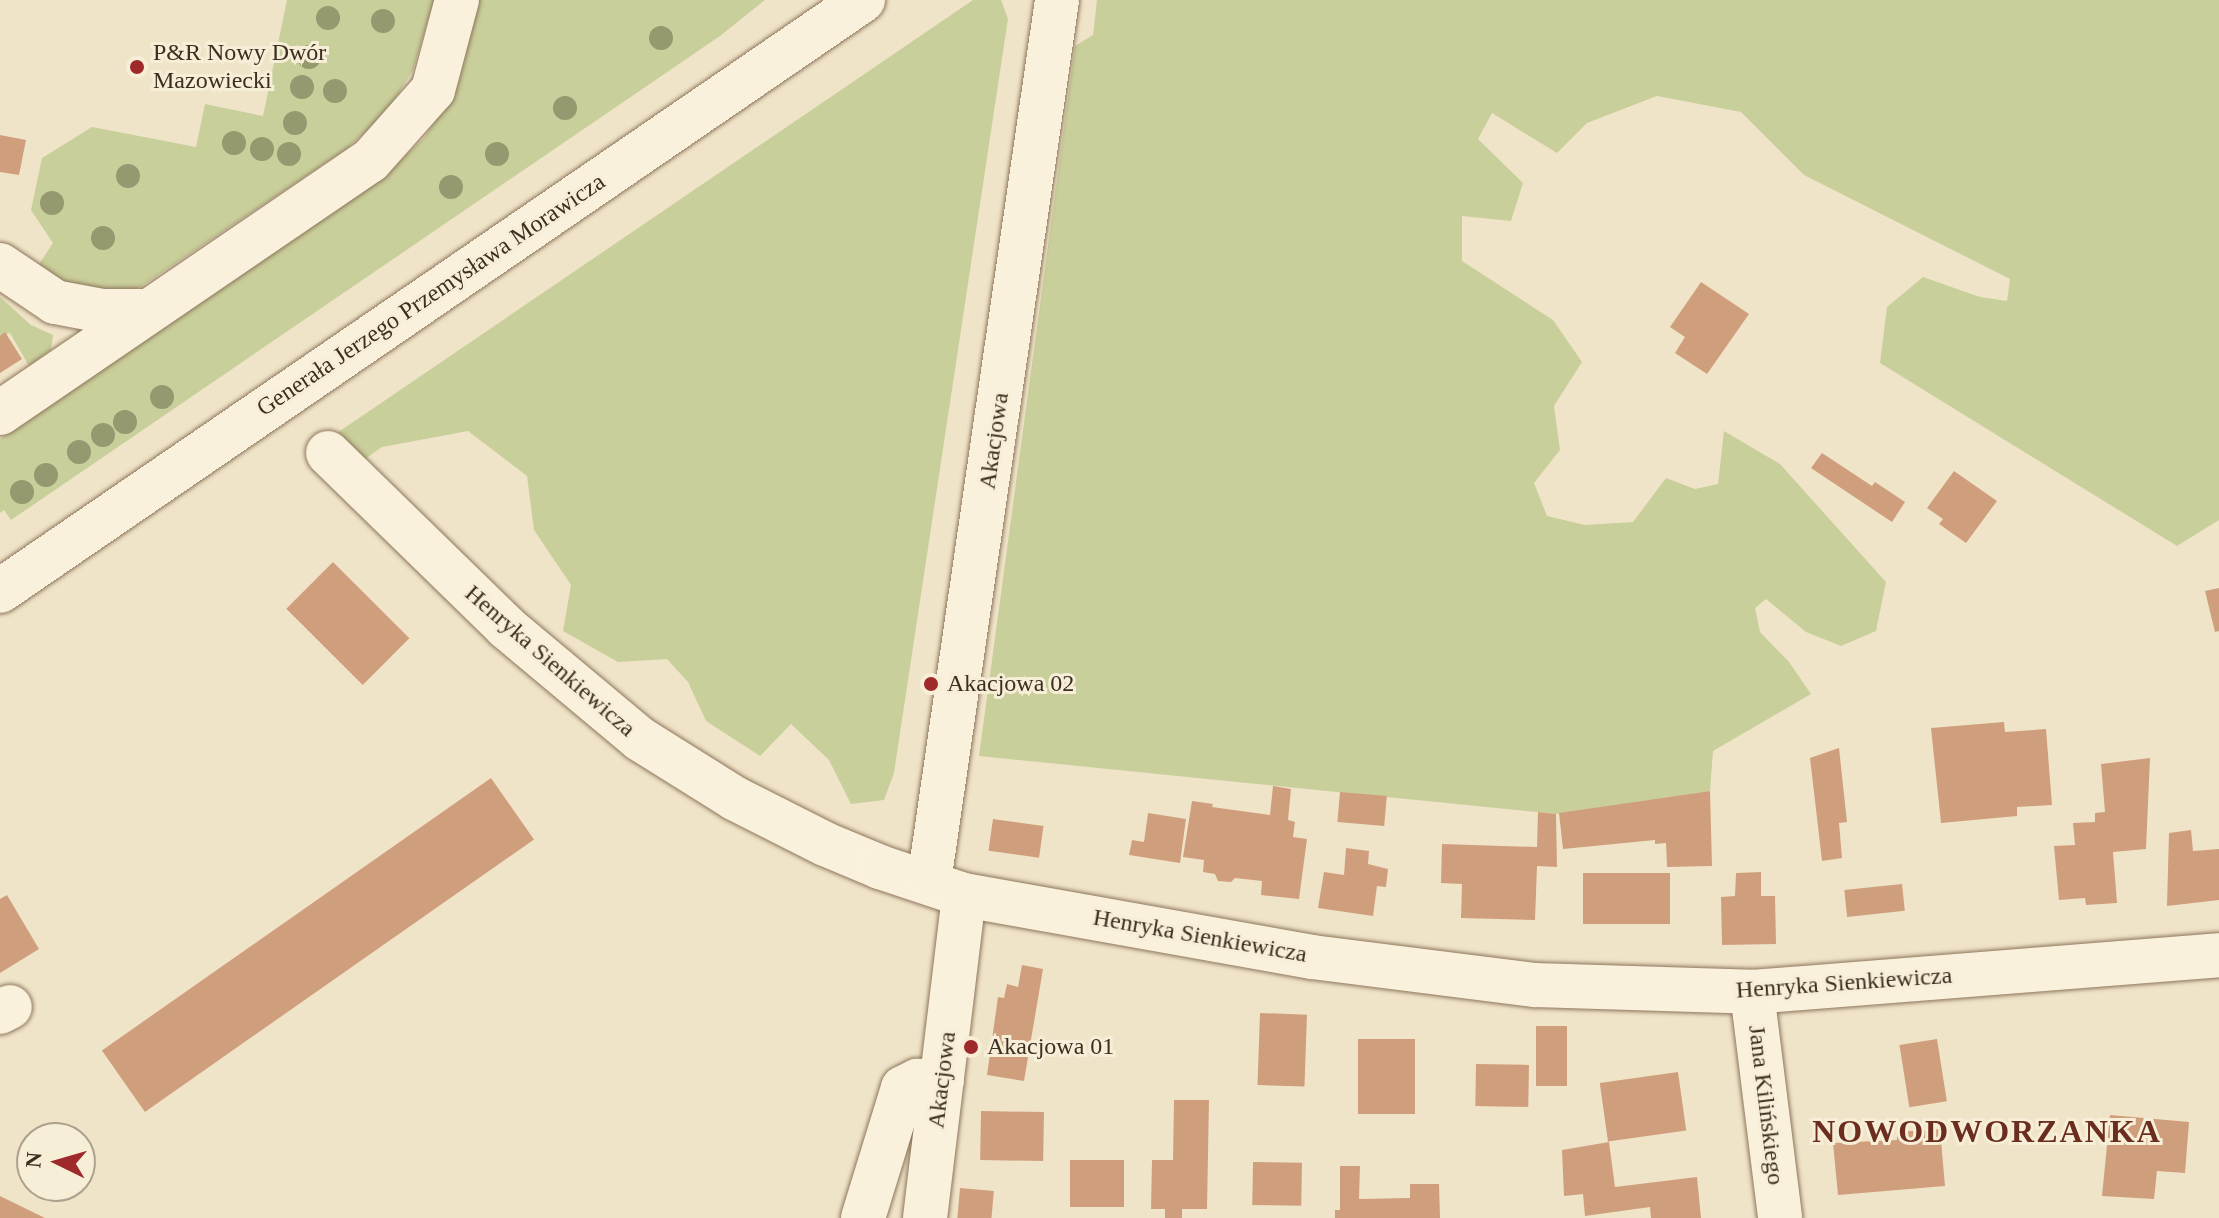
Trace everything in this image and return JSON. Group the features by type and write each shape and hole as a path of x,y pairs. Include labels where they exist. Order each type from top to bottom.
{"street":[{"path":"0,413 145,311 370,161 433,90 457,0"},
{"name":"Generała Jerzego Przemysława Morawicza","path":"0,591 863,0"},
{"name":"Akacjowa","path":"925,1218 942,1080 946,888 1057,0"},
{"path":"0,265 55,302 103,311 145,311"},
{"path":"44,383 68,357 70,332 55,302"},
{"name":"Henryka Sienkiewicza","path":"328,453 506,627 640,739 734,798 812,837 880,867 946,888 1312,957 1535,985 1752,992 2219,955"},
{"name":"Jana Kilińskiego","path":"1752,992 1780,1218"},
{"path":"863,1218 903,1088 917,1081 942,1080"}],"green space":[{"path":"287,0 434,0 413,70 385,115 346,149 140,287 125,292 90,292 53,279 39,264 53,243 31,210 42,158 92,127 196,147 205,104 263,116"},
{"path":"478,0 765,0 720,36 11,520 4,510 0,513 0,439 401,160 424,138 458,85"},
{"path":"973,0 1001,0 1008,19 894,773 884,800 851,804 829,760 791,724 760,756 706,721 688,682 667,659 618,662 563,631 571,585 534,530 527,476 468,431 382,447 359,463 337,433"},
{"path":"1097,0 2219,0 2219,520 2177,546 1880,363 1887,307 1923,277 1980,297 2007,301 2010,279 1804,175 1741,112 1657,96 1587,123 1557,153 1492,113 1478,139 1523,183 1511,221 1462,216 1462,261 1553,320 1582,362 1554,406 1560,450 1534,483 1547,516 1585,525 1633,522 1666,478 1695,489 1718,484 1724,431 1780,464 1886,582 1876,631 1841,646 1806,632 1766,599 1755,608 1760,632 1789,662 1811,694 1713,751 1710,791 1556,814 979,756 1075,46 1093,35"},
{"path":"0,297 31,325 53,335 51,350 29,366 10,333 0,336"}],"building":[{"path":"0,135 26,140 19,175 0,172"},
{"path":"1701,282 1749,314 1707,374 1675,353 1685,337 1670,327"},
{"path":"5,332 22,359 0,373 0,336"},
{"path":"1822,453 1872,486 1875,482 1905,502 1892,522 1811,468"},
{"path":"1954,471 1997,501 1966,543 1939,524 1943,519 1927,508"},
{"path":"333,562 409,638 363,685 286,609"},
{"path":"2219,588 2219,631 2215,632 2205,591"},
{"path":"2004,722 2005,732 2046,729 2052,805 2017,807 2017,816 1941,823 1931,728"},
{"path":"1839,748 1847,822 1839,823 1842,858 1822,861 1810,758"},
{"path":"2150,758 2146,849 2113,852 2117,903 2086,905 2085,898 2059,900 2054,846 2075,845 2073,823 2095,822 2095,813 2105,812 2101,764"},
{"path":"491,778 534,839 145,1112 102,1050"},
{"path":"1273,786 1291,789 1288,820 1295,822 1293,837 1307,839 1299,899 1261,895 1262,881 1235,878 1231,882 1218,881 1215,874 1203,872 1204,860 1183,857 1192,801 1270,815"},
{"path":"1710,791 1712,866 1667,867 1666,843 1655,844 1655,840 1563,849 1559,813"},
{"path":"1340,792 1387,796 1384,826 1337,822"},
{"path":"1538,812 1556,814 1557,867 1537,866 1535,920 1461,918 1462,884 1441,883 1442,844 1537,847"},
{"path":"1148,813 1186,819 1180,863 1129,855 1132,840 1144,842"},
{"path":"993,819 1044,826 1039,858 989,851"},
{"path":"2191,830 2193,851 2219,849 2219,900 2167,906 2169,833"},
{"path":"1346,848 1369,851 1368,864 1388,869 1386,887 1377,886 1373,916 1318,908 1324,872 1344,875"},
{"path":"1761,872 1761,896 1775,896 1776,944 1722,945 1721,897 1735,896 1736,873"},
{"path":"1583,873 1670,873 1670,924 1583,924"},
{"path":"1902,884 1905,911 1847,917 1844,890"},
{"path":"7,895 39,949 0,973 0,899"},
{"path":"1022,965 1043,969 1024,1081 987,1075 998,997 1004,998 1007,984 1018,987"},
{"path":"1260,1013 1307,1015 1304,1087 1257,1085"},
{"path":"1536,1026 1567,1026 1567,1086 1536,1086"},
{"path":"1358,1039 1415,1039 1415,1114 1358,1114"},
{"path":"1937,1039 1947,1101 1909,1107 1899,1045"},
{"path":"1476,1064 1529,1065 1528,1107 1475,1106"},
{"path":"1678,1072 1686,1130 1608,1141 1600,1083"},
{"path":"1174,1100 1209,1100 1207,1209 1182,1209 1182,1218 1165,1218 1165,1209 1151,1209 1152,1160 1173,1160"},
{"path":"981,1111 1044,1112 1043,1161 980,1160"},
{"path":"2110,1115 2189,1122 2185,1173 2157,1171 2154,1199 2102,1196"},
{"path":"1940,1129 1945,1186 1838,1195 1833,1143 1897,1140 1897,1132"},
{"path":"1609,1142 1615,1187 1697,1177 1701,1218 1651,1218 1650,1207 1585,1216 1583,1194 1564,1196 1562,1150"},
{"path":"1070,1160 1124,1160 1124,1207 1070,1207"},
{"path":"1253,1162 1302,1163 1301,1206 1252,1205"},
{"path":"1340,1166 1360,1166 1359,1199 1410,1198 1410,1184 1439,1184 1440,1218 1335,1218 1335,1210 1340,1210"},
{"path":"960,1188 994,1191 992,1218 957,1218"},
{"path":"0,1196 45,1218 0,1218"}],"place":[{"name":"P&R Nowy Dwór Mazowiecki","path":"137,67"},
{"name":"Akacjowa 02","path":"931,684"},
{"name":"Akacjowa 01","path":"971,1047"}],"district":[{"name":"NOWODWORZANKA","path":"1987,1131"}]}
